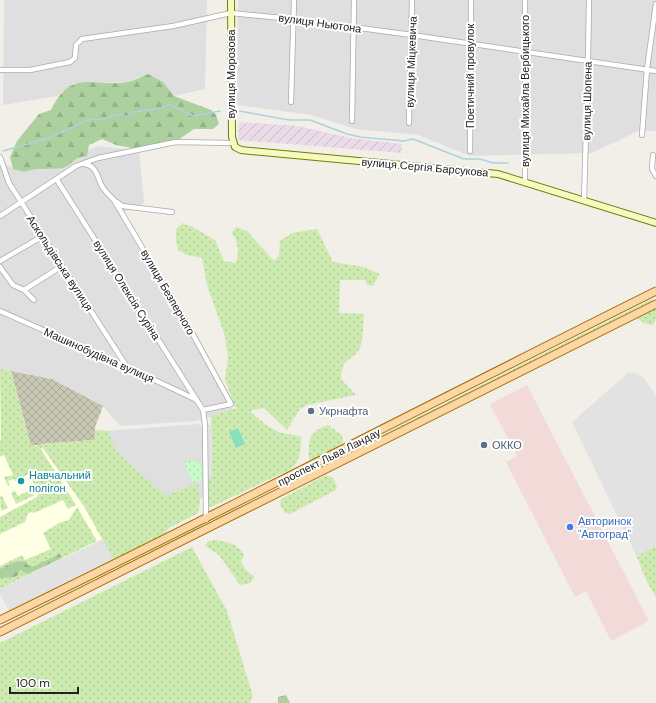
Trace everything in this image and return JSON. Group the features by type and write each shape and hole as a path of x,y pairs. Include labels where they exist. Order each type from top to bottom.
{"main road":[{"name":"вулиця Морозова","path":"231,0 234,145"},
{"name":"вулиця Сергія Барсукова","path":"234,145 247,152 483,171 525,182 656,223"},
{"name":"проспект Льва Ландау","path":"0,620 206,520 276,483 656,291"},
{"name":"проспект Льва Ландау","path":"0,632 282,493 656,304"},
{"path":"276,483 282,493"}],"street":[{"path":"291,102 294,0"},
{"path":"352,121 354,0"},
{"name":"вулиця Міцкевича","path":"409,123 412,0"},
{"name":"Поетичний провулок","path":"470,151 471,0"},
{"name":"вулиця Михайла Вербицького","path":"525,0 525,182"},
{"name":"вулиця Шопена","path":"584,201 588,0"},
{"path":"642,135 647,69 656,4"},
{"name":"вулиця Ньютона","path":"0,70 30,70 70,62 75,58 76,45 82,39 173,26 231,13 293,19 412,35 656,71"},
{"path":"0,216 57,180 76,166 98,158 176,142 234,145"},
{"path":"653,155 652,169 656,176"},
{"name":"Аскольдівська вулиця","path":"0,157 1,166 21,203 127,367"},
{"name":"вулиця Безперчого","path":"84,164 89,164 95,170 103,187 114,200 185,320 230,404 203,410"},
{"name":"вулиця Олексія Суріна","path":"57,180 203,410"},
{"path":"114,200 122,206 172,212"},
{"path":"0,261 43,236"},
{"path":"24,290 62,266"},
{"path":"0,267 13,285 24,290 34,300"},
{"name":"Машинобудівна вулиця","path":"0,311 127,367 197,400"},
{"path":"203,410 206,446 206,520"}],"shaded area":[{"path":"4,0 207,0 205,89 174,96 163,82 148,74 129,82 74,83 57,96 3,105"},
{"path":"238,0 656,0 656,131 638,131 592,153 470,156 418,135 356,129 311,115 237,105"},
{"path":"239,122 298,126 350,138 402,144 401,153 238,140"},
{"path":"99,146 139,151 144,203 119,214 233,410 196,421 120,426 103,406 52,379 0,369 0,162 24,172"},
{"path":"0,369 52,379 103,406 95,427 95,440 85,508 103,539 0,589"},
{"path":"11,371 52,379 103,406 95,427 95,440 41,444 42,449 38,445 31,446"},
{"path":"628,373 634,373 643,377 656,395 656,546 637,557 572,422"},
{"name":"Авторинок \"Автоград\"","path":"527,385 649,621 611,641 586,591 575,597 506,462 517,456 490,404"},
{"path":"199,424 203,428 204,498 161,502 111,459 104,431"},
{"path":"208,424 212,426 212,477 206,479 205,425"},
{"path":"103,539 114,561 10,613 0,594 0,589"}],"green space":[{"path":"148,74 163,82 174,96 211,110 216,115 219,124 213,129 194,129 178,140 137,149 116,145 102,139 89,145 87,156 78,158 65,167 24,172 13,169 10,157 17,141 39,114 51,110 67,88 84,82 128,82"},
{"path":"182,223 193,227 215,240 224,261 236,263 238,248 232,233 236,227 247,231 274,261 279,255 280,241 292,233 317,229 333,262 364,267 380,274 373,286 367,285 365,280 340,280 339,313 364,314 360,348 354,356 345,363 341,372 341,379 356,395 307,405 300,409 287,430 264,408 253,410 251,412 266,425 281,433 301,436 299,458 291,469 211,507 206,505 206,479 212,477 211,416 237,408 235,407 225,380 228,357 225,336 207,285 202,258 187,255 178,250 176,229"},
{"path":"652,299 653,301 282,488 281,486"},
{"path":"656,308 656,320 653,325 644,323 637,317"},
{"path":"0,369 11,371 31,446 39,446 76,505 68,509 63,500 34,513 28,513 25,522 0,534 0,517 37,497 41,490 39,487 33,496 16,504 11,493 15,491 18,496 36,487 29,474 15,481 14,479 8,481 10,485 8,486 4,477 13,475 4,455 0,457"},
{"path":"328,425 342,435 343,443 323,456 310,461 308,455 310,439 316,431"},
{"path":"238,428 245,444 236,448 229,432"},
{"path":"95,430 108,431 116,451 165,496 198,483 200,503 198,513 169,528 163,536 114,561 85,508 40,444 94,440"},
{"path":"191,460 202,463 202,480 193,484 184,464"},
{"path":"326,475 333,478 337,487 336,490 290,514 284,512 280,504 281,499"},
{"path":"266,495 203,528 202,526"},
{"path":"2,496 8,508 1,511 0,497"},
{"path":"77,507 97,541 0,589 0,566 22,555 25,560 51,549 43,533 59,523 69,520"},
{"path":"199,527 200,529 8,624"},
{"path":"214,540 232,544 242,551 244,555 241,562 247,571 255,577 250,583 240,585 219,555 205,546 208,541"},
{"path":"656,546 656,597 647,582 637,557"},
{"path":"192,547 227,611 253,696 250,703 0,703 0,643"},
{"path":"60,554 60,559 27,574 20,570 18,575 14,577 0,578 0,569 14,562 24,561 32,567"},
{"path":"286,695 290,703 278,703 278,697"}],"waterway":[{"path":"3,151 49,138 90,119 99,120 120,114 127,117 133,112 159,109 169,104 193,116 220,111"},
{"path":"239,111 289,120 310,120 347,134 360,137 404,141 413,139 464,159 480,159 493,163 508,163"}],"place":[{"name":"Укрнафта","path":"311,411"},
{"name":"ОККО","path":"484,445"},
{"name":"Навчальний полігон","path":"21,481"},
{"name":"Авторинок \"Автоград\"","path":"570,527"}]}
